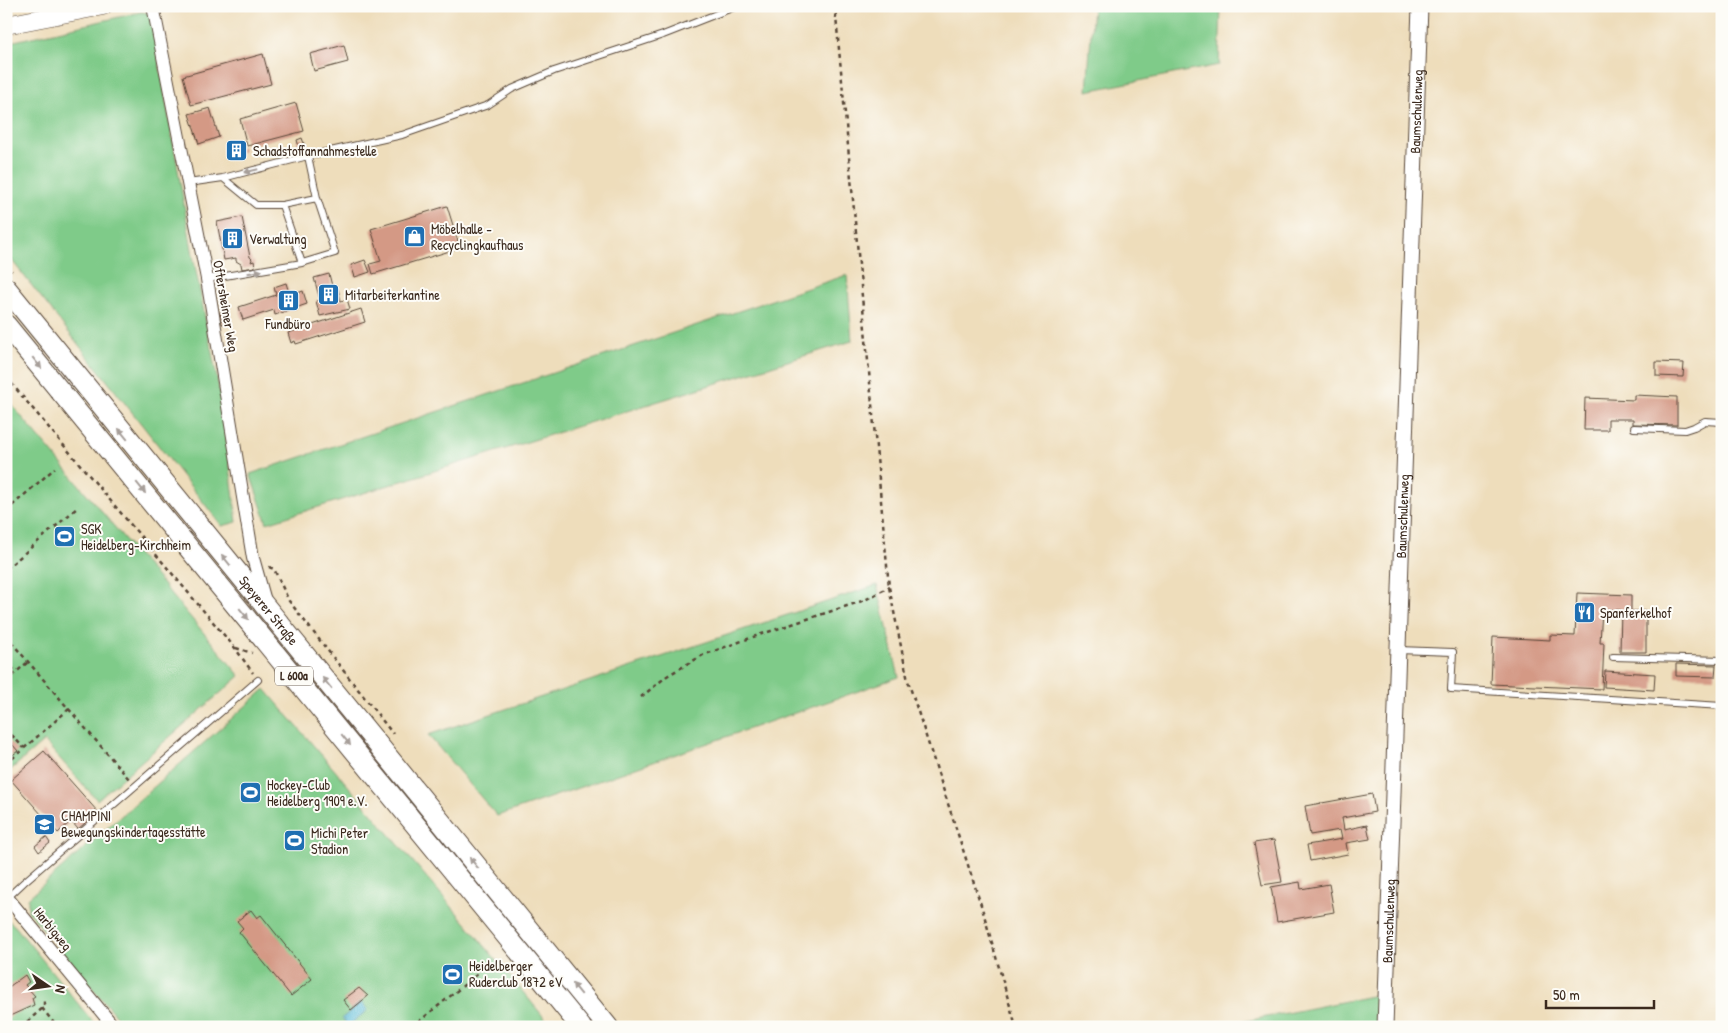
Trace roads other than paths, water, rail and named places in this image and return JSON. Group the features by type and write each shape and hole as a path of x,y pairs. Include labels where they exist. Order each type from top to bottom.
{"main road":[{"path":"6,26 103,6"},
{"name":"Speyerer Straße","path":"6,288 608,1027"},
{"name":"Speyerer Straße","path":"6,325 582,1027"}],"street":[{"name":"Oftersheimer Weg","path":"153,6 207,280 253,558 268,611"},
{"name":"Baumschulenweg","path":"1386,1027 1420,6"},
{"name":"Harbigweg","path":"7,897 114,1027"}],"lane":[{"path":"188,183 223,178 308,156 402,135 488,105 512,89 554,71 664,35 737,6"},
{"path":"207,280 302,263 334,254 317,198 308,156"},
{"path":"223,178 256,205 282,205 317,198"},
{"path":"282,205 302,263"},
{"path":"1634,428 1685,430 1694,428 1706,421 1722,422"},
{"path":"1398,650 1453,652 1451,689 1722,706"},
{"path":"1612,657 1722,660"},
{"path":"7,897 258,680"}],"water":[{"path":"362,1002 368,1010 348,1026 342,1018"}],"place":[{"name":"Schadstoffannahmestelle","path":"237,151"},
{"name":"Möbelhalle - Recyclingkaufhaus","path":"415,237"},
{"name":"Verwaltung","path":"233,239"},
{"name":"Mitarbeiterkantine","path":"329,295"},
{"name":"Fundbüro","path":"288,301"},
{"name":"SGK Heidelberg-Kirchheim","path":"65,537"},
{"name":"Spanferkelhof","path":"1584,613"},
{"name":"Hockey-Club Heidelberg 1909 e.V.","path":"251,793"},
{"name":"CHAMPINI Bewegungskindertagesstätte","path":"45,824"},
{"name":"Michi Peter Stadion","path":"295,841"},
{"name":"Heidelberger Ruderclub 1872 eV","path":"453,974"}]}
